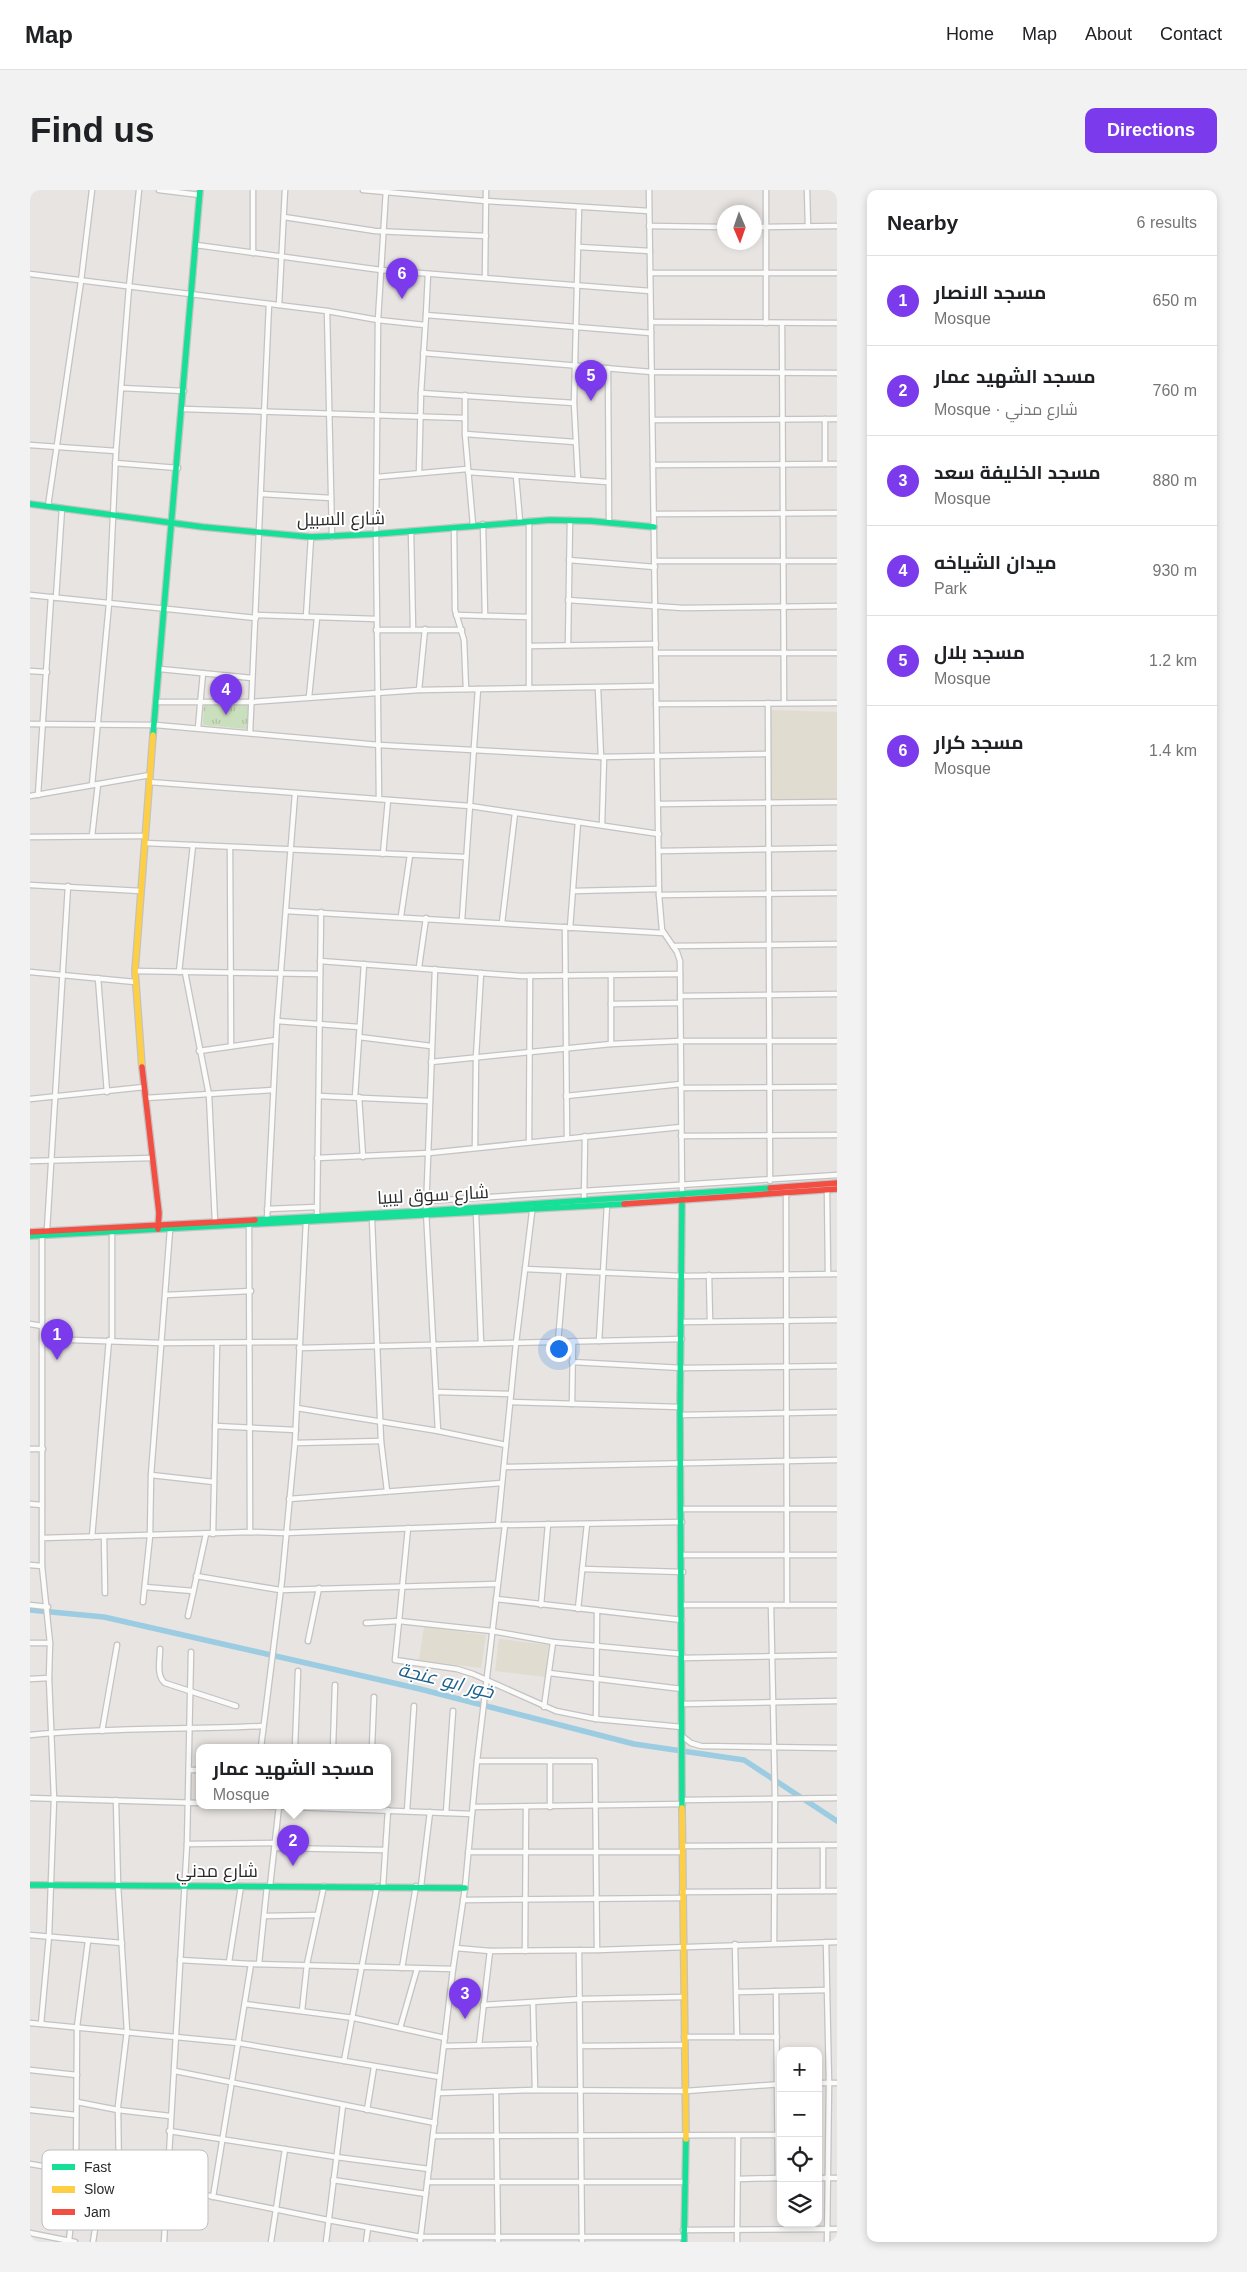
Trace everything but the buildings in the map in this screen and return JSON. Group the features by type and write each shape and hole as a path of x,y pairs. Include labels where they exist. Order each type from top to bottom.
{"street":[{"path":"48,506 82,281 92,190"},
{"path":"92,785 109,604 115,463 139,190"},
{"path":"159,190 200,192 156,725 149,782 135,971 144,1087 159,1227"},
{"path":"253,190 253,253"},
{"path":"279,305 285,190"},
{"path":"363,190 486,201 649,210"},
{"path":"486,190 486,278"},
{"path":"208,2196 420,2240 498,2236 684,2239 686,2091 683,1948 683,1572 680,1415 682,1368 682,1186 680,974 679,956 661,927 659,895 649,190"},
{"path":"766,190 766,322"},
{"path":"807,190 808,226"},
{"path":"378,799 376,534 378,320 386,191"},
{"path":"578,480 574,403 579,207"},
{"path":"284,218 384,232 486,236"},
{"path":"649,226 717,227"},
{"path":"762,227 837,226"},
{"path":"196,245 381,270 650,291"},
{"path":"579,247 650,251"},
{"path":"650,273 837,273"},
{"path":"30,274 425,325"},
{"path":"419,473 421,393 428,274"},
{"path":"250,733 269,304"},
{"path":"327,311 332,536"},
{"path":"426,315 651,333"},
{"path":"652,322 837,323"},
{"path":"782,323 784,703"},
{"path":"423,353 652,372 837,373"},
{"path":"608,368 608,522"},
{"path":"121,388 184,391"},
{"path":"421,393 574,403"},
{"path":"465,395 465,434 473,525"},
{"path":"183,408 465,418"},
{"path":"825,419 825,464"},
{"path":"653,420 837,419"},
{"path":"465,434 575,442"},
{"path":"30,445 116,451"},
{"path":"115,463 178,468"},
{"path":"653,465 837,464"},
{"path":"377,477 468,471 607,482"},
{"path":"516,476 520,522"},
{"path":"262,494 330,498"},
{"name":"شارع السبيل","path":"30,504 259,533 311,537 411,532 529,521 570,520 654,527"},
{"path":"38,794 62,508"},
{"path":"654,514 837,514"},
{"path":"568,645 570,520"},
{"path":"529,521 529,688"},
{"path":"483,524 485,616"},
{"path":"454,527 456,615 464,640 466,689"},
{"path":"411,532 413,629"},
{"path":"306,617 311,537"},
{"path":"569,560 655,567"},
{"path":"655,561 837,561"},
{"path":"30,595 165,610 256,617 376,619"},
{"path":"568,600 703,608 837,606"},
{"path":"456,615 529,617"},
{"path":"310,697 317,618"},
{"path":"376,630 462,630"},
{"path":"419,690 425,630"},
{"path":"530,646 656,644"},
{"path":"656,653 837,653"},
{"path":"160,669 252,678"},
{"path":"30,671 47,672"},
{"path":"198,728 203,674"},
{"path":"226,702 228,676"},
{"path":"157,702 252,702 419,690 656,686"},
{"path":"598,688 602,757 602,825"},
{"path":"462,920 478,689"},
{"path":"768,703 770,1181"},
{"path":"656,704 837,703"},
{"path":"30,724 156,725 378,745 602,757 768,754"},
{"path":"30,796 150,775"},
{"path":"149,782 470,806 659,834"},
{"path":"92,836 98,784"},
{"path":"267,1219 276,1040 295,794"},
{"path":"383,854 388,800"},
{"path":"659,804 837,802"},
{"path":"502,923 515,813"},
{"path":"567,1138 565,977 567,928 573,891 578,822"},
{"path":"30,837 145,836"},
{"path":"145,843 465,857"},
{"path":"179,972 193,845"},
{"path":"230,847 231,1046"},
{"path":"659,851 837,848"},
{"path":"402,916 410,855"},
{"path":"30,884 141,891"},
{"path":"40,2024 49,1936 54,1798 49,1678 50,1643 48,1607 42,1566 44,1232 53,1160 68,886"},
{"path":"573,891 659,889"},
{"path":"659,895 738,896 769,893 837,893"},
{"path":"286,910 663,933"},
{"path":"316,1216 320,912"},
{"path":"419,967 426,918"},
{"path":"673,946 837,944"},
{"path":"320,961 530,976 680,974"},
{"path":"362,1157 357,1097 359,1027 364,964"},
{"path":"434,969 426,1213 438,1431"},
{"path":"135,971 320,974"},
{"path":"30,972 135,982"},
{"path":"185,972 208,1095 215,1222"},
{"path":"475,1147 476,1057 481,973"},
{"path":"529,1142 530,976"},
{"path":"611,976 612,1044"},
{"path":"98,978 107,1092"},
{"path":"680,996 837,994"},
{"path":"611,1004 680,1003"},
{"path":"278,1021 359,1027"},
{"path":"359,1037 432,1046"},
{"path":"199,1051 276,1040"},
{"path":"431,1062 612,1044 680,1041 837,1041"},
{"path":"566,1096 681,1086 837,1087"},
{"path":"30,1099 144,1087"},
{"path":"146,1098 273,1090"},
{"path":"319,1096 430,1101"},
{"path":"318,1158 429,1152 681,1127"},
{"path":"681,1136 837,1134"},
{"path":"584,1136 584,1201"},
{"path":"30,1161 152,1158"},
{"path":"427,1201 584,1193 837,1175"},
{"name":"شارع سوق ليبيا","path":"30,1232 112,1232 267,1219 372,1219 426,1213 607,1205 837,1183"},
{"name":"شارع سوق ليبيا","path":"30,1236 44,1232 159,1227 170,1230 249,1222 306,1219 316,1216 476,1213 584,1201 837,1189"},
{"path":"827,1190 828,1274"},
{"path":"786,1192 787,1605"},
{"path":"599,1341 607,1205"},
{"path":"267,1208 317,1207"},
{"path":"498,1525 516,1342 533,1207"},
{"path":"476,1213 481,1343"},
{"path":"261,1744 295,1443 306,1219"},
{"path":"372,1219 382,1441 387,1491"},
{"path":"249,1222 251,1291 250,1532"},
{"path":"143,1602 150,1536 151,1476 170,1230"},
{"path":"92,1537 111,1340 112,1232"},
{"path":"525,1269 682,1276 837,1274"},
{"path":"558,1342 564,1271"},
{"path":"709,1275 710,1321"},
{"path":"166,1295 251,1291"},
{"path":"682,1322 837,1320"},
{"path":"30,1324 42,1326"},
{"path":"42,1339 217,1344 299,1342"},
{"path":"299,1348 682,1339"},
{"path":"572,1404 573,1341"},
{"path":"214,1534 214,1426 217,1344"},
{"path":"572,1362 682,1368 837,1366"},
{"path":"436,1392 511,1394"},
{"path":"510,1402 680,1407"},
{"path":"297,1408 438,1431 506,1445"},
{"path":"680,1415 837,1412"},
{"path":"214,1426 296,1430"},
{"path":"295,1443 382,1441"},
{"path":"30,1449 43,1449"},
{"path":"504,1467 837,1460"},
{"path":"151,1476 214,1482"},
{"path":"289,1499 502,1483"},
{"path":"30,1504 42,1505"},
{"path":"682,1509 837,1509"},
{"path":"42,1538 250,1532 285,1533 498,1525 682,1522"},
{"path":"541,1605 548,1524"},
{"path":"578,1609 587,1524"},
{"path":"420,2240 452,1969 465,1888 476,1761 505,1525"},
{"path":"408,1528 395,1660 457,1670 487,1681 544,1707 596,1719 682,1727"},
{"path":"188,1616 206,1534"},
{"path":"104,1537 105,1593"},
{"path":"682,1555 837,1555"},
{"path":"30,1565 42,1566"},
{"path":"582,1569 683,1572"},
{"path":"196,1576 280,1590 497,1584"},
{"path":"145,1587 193,1591"},
{"path":"308,1640 319,1588"},
{"path":"496,1599 682,1620"},
{"path":"30,1605 48,1607"},
{"path":"682,1605 837,1605"},
{"path":"771,1605 775,1798 774,1942"},
{"path":"596,1611 596,1719"},
{"path":"366,1623 399,1621 492,1631 553,1642 682,1656 837,1655"},
{"path":"544,1707 553,1642"},
{"path":"30,1643 50,1643"},
{"path":"102,1731 117,1645"},
{"path":"160,1649 161,1680 189,1692 236,1706"},
{"path":"168,2150 175,2071 187,1844 191,1652"},
{"path":"295,1744 298,1671"},
{"path":"550,1674 682,1689"},
{"path":"30,1678 49,1678"},
{"path":"334,1744 336,1685"},
{"path":"372,1744 374,1697"},
{"path":"682,1704 837,1701"},
{"path":"407,1812 414,1706"},
{"path":"446,1813 453,1711"},
{"path":"30,1735 263,1726"},
{"path":"682,1738 701,1746 837,1748"},
{"path":"476,1761 595,1761 598,1898 597,1950"},
{"path":"550,1761 550,1807"},
{"path":"188,1770 196,1770"},
{"path":"30,1798 196,1803"},
{"path":"473,1807 596,1806 775,1798 837,1798"},
{"path":"116,1800 118,1886 127,2031 118,2110 119,2150"},
{"path":"525,1951 527,1900 526,1807"},
{"path":"259,1964 279,1809"},
{"path":"382,1809 407,1812 472,1814"},
{"path":"344,2061 380,1886 388,1810"},
{"path":"402,1968 419,1886 430,1812"},
{"path":"187,1844 275,1845 385,1850"},
{"path":"468,1852 597,1852 774,1845 837,1845"},
{"path":"823,1845 823,1891"},
{"name":"شارع مدني","path":"30,1885 419,1886 465,1888"},
{"path":"229,1962 241,1886"},
{"path":"302,2011 308,1964 324,1886"},
{"path":"463,1900 527,1900 837,1890"},
{"path":"265,1916 317,1915"},
{"path":"30,1935 122,1943"},
{"path":"76,2150 77,2027 88,1941"},
{"path":"456,1948 490,1951 597,1950 683,1948 774,1942 837,1942"},
{"path":"826,1942 829,2083 827,2242"},
{"path":"735,1944 737,2037"},
{"path":"580,1950 582,2242"},
{"path":"479,2045 490,1951"},
{"path":"180,1960 251,1964 452,1969"},
{"path":"213,2197 251,1964"},
{"path":"400,2028 417,1969"},
{"path":"737,1992 827,1990"},
{"path":"776,1991 777,2047"},
{"path":"483,2005 581,1999 684,1997"},
{"path":"533,2003 535,2090"},
{"path":"245,2004 354,2018 445,2038"},
{"path":"30,2022 238,2043 440,2077"},
{"path":"684,2037 777,2037"},
{"path":"444,2046 535,2044"},
{"path":"581,2046 684,2045"},
{"path":"367,2110 374,2067"},
{"path":"30,2070 77,2074"},
{"path":"175,2071 435,2123"},
{"path":"822,2083 837,2083"},
{"path":"438,2093 535,2090 686,2091 777,2084"},
{"path":"496,2092 498,2242"},
{"path":"77,2102 118,2110 170,2116"},
{"path":"326,2242 343,2105"},
{"path":"30,2110 76,2115"},
{"path":"169,2131 336,2157 429,2169"},
{"path":"433,2136 777,2135"},
{"path":"737,2242 738,2136"},
{"path":"272,2242 285,2149"},
{"path":"738,2179 777,2178"},
{"path":"822,2178 837,2178"},
{"path":"334,2180 426,2194"},
{"path":"427,2182 686,2182"},
{"path":"366,2242 368,2228"},
{"path":"683,2230 837,2229"},
{"path":"30,2233 75,2242"},
{"path":"36,2242 37,2234"}],"shaded area":[{"path":"771,710 837,712 837,800 770,801"},
{"path":"424,1627 486,1635 481,1668 419,1660"},
{"path":"499,1639 548,1645 545,1677 495,1671"}],"green space":[{"path":"249,704 247,729 203,725 204,705"}],"waterway":[{"name":"خور ابو عنجة","path":"30,1610 104,1617 420,1689 634,1744 744,1760 837,1821"}],"traffic: fast":[{"path":"153,735 200,190"},
{"path":"30,504 203,527 311,537 376,534 550,520 591,521 654,527"},
{"path":"255,1220 426,1211 770,1188"},
{"path":"682,1197 680,1407 682,1808"},
{"path":"30,1236 624,1204"},
{"path":"30,1885 465,1888"},
{"path":"684,2242 686,2139"}],"traffic: slow":[{"path":"142,1067 135,971 153,735"},
{"path":"682,1808 686,2139"}],"traffic: jam":[{"path":"142,1067 159,1213 158,1229"},
{"path":"770,1188 837,1183"},
{"path":"624,1204 837,1189"},
{"path":"30,1232 255,1220"}],"place":[{"name":"مسجد كرار","path":"402,299"},
{"name":"مسجد بلال","path":"591,401"},
{"name":"ميدان الشياخه","path":"226,715"},
{"name":"مسجد الانصار","path":"57,1360"},
{"name":"مسجد الشهيد عمار","path":"293,1866"},
{"name":"مسجد الخليفة سعد","path":"465,2019"}]}
